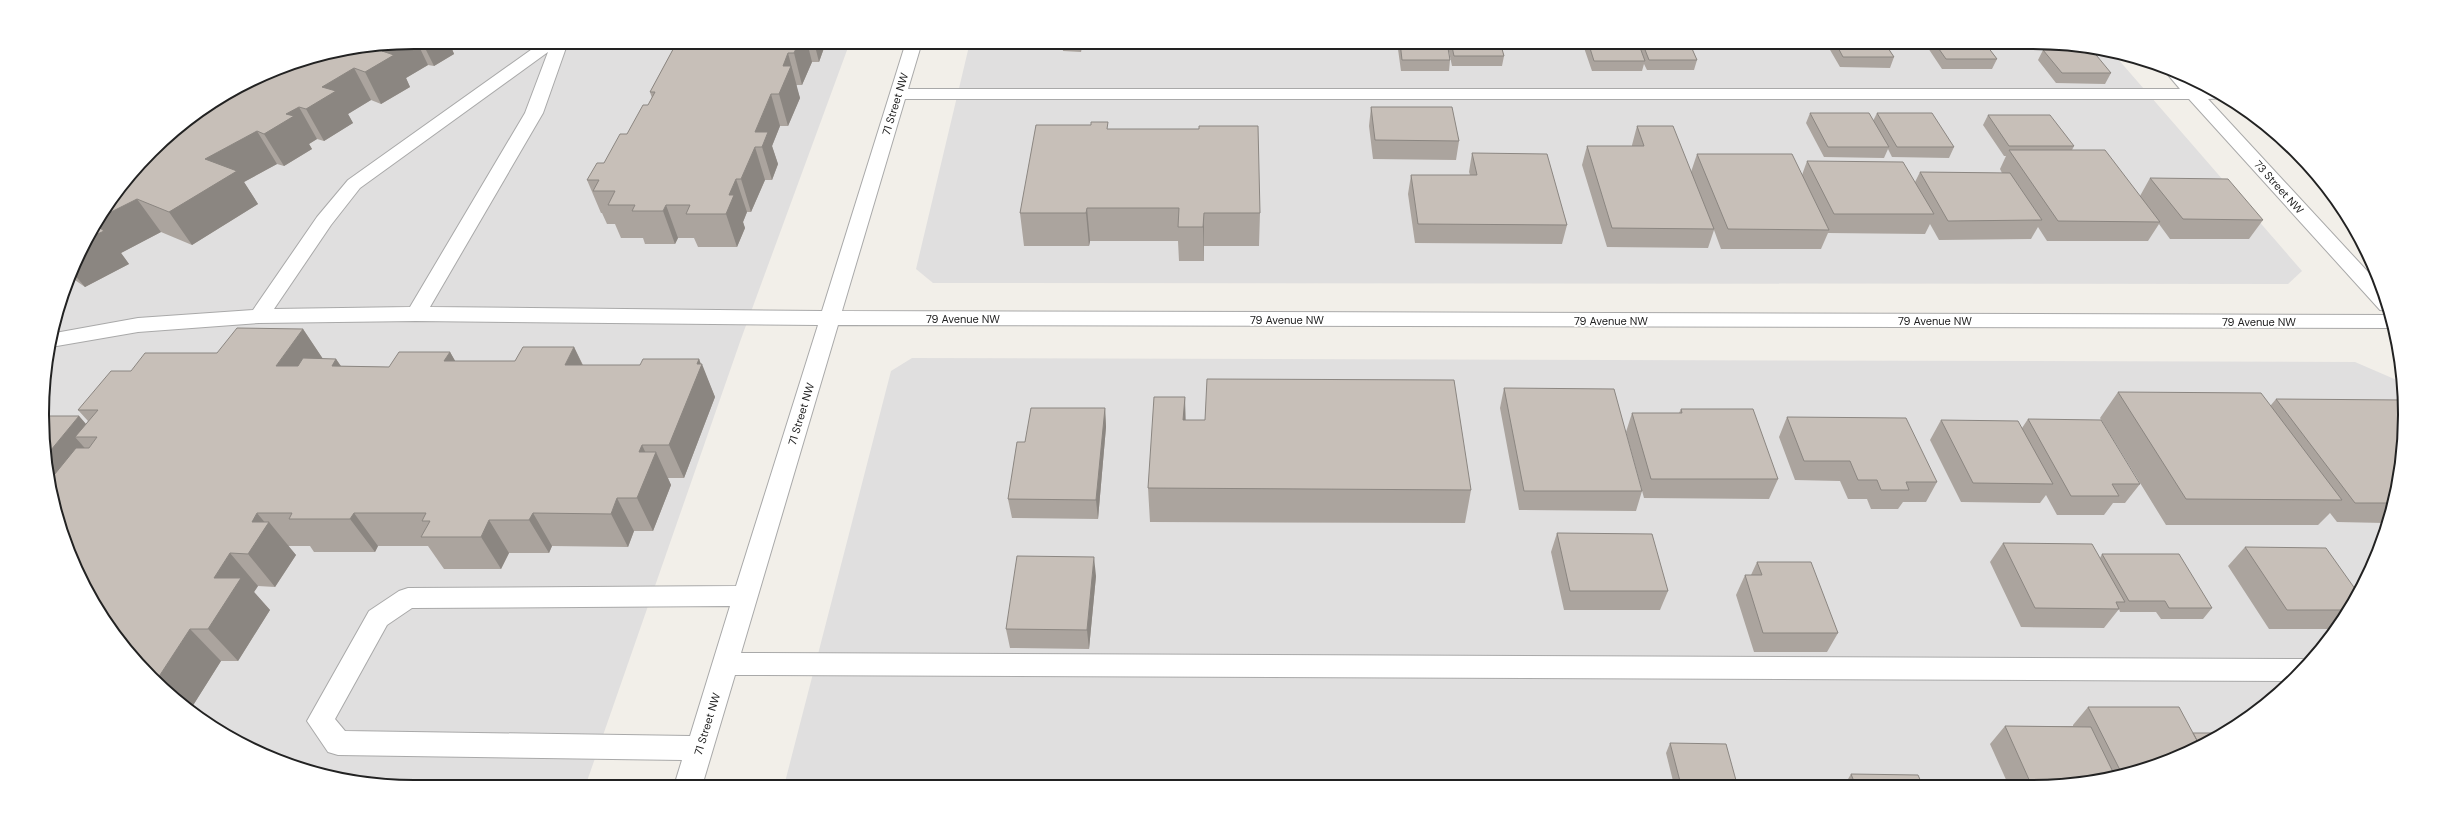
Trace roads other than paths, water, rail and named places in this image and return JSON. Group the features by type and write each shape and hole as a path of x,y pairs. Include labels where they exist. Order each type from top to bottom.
{"street":[{"path":"259,316 324,221 354,184 542,49"},
{"path":"416,314 534,113 557,49"},
{"name":"71 Street NW","path":"690,780 912,49"},
{"name":"73 Street NW","path":"2184,82 2378,296"},
{"path":"898,94 2207,94"},
{"name":"79 Avenue NW","path":"57,339 138,325 259,316 416,314 830,318 2386,322"},
{"path":"700,748 338,743 320,722 378,618 408,598 746,596"},
{"path":"726,664 2294,670"}]}
